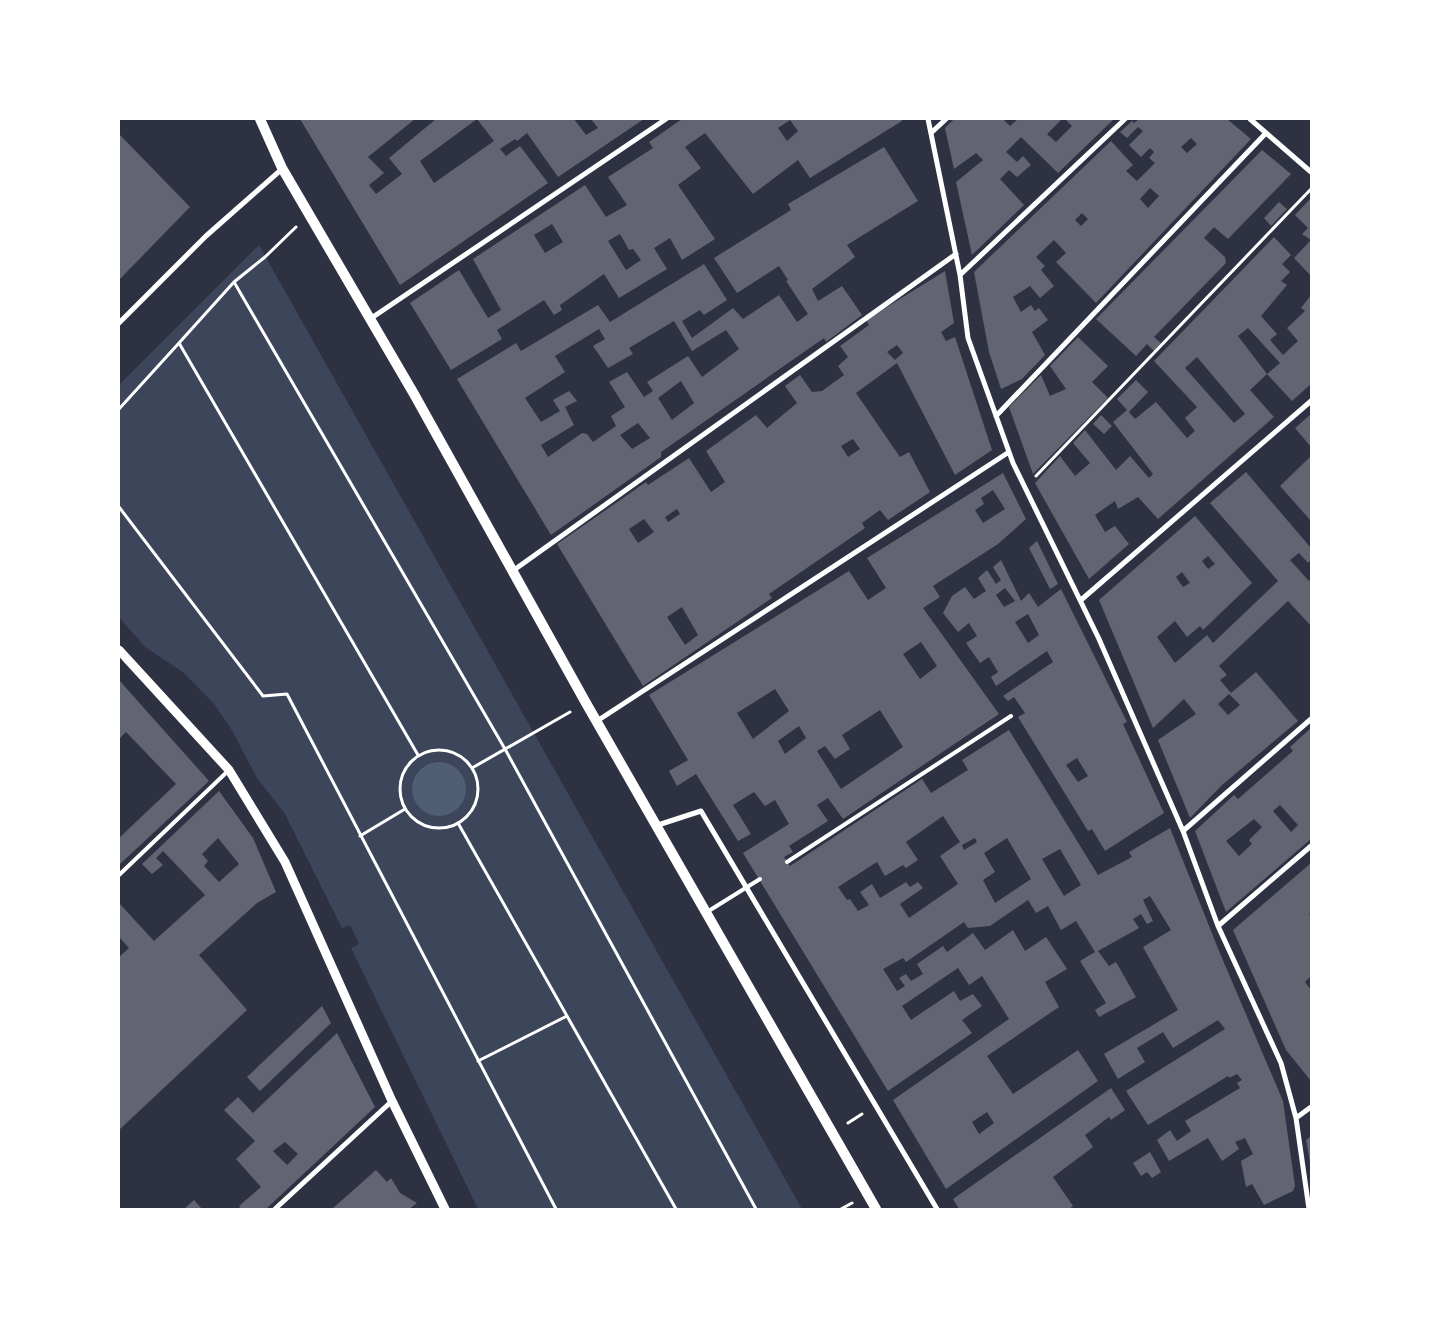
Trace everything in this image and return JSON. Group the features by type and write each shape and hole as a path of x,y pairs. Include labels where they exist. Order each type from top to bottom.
{"main road":[{"path":"260,119 282,168 414,394 514,570 586,703 658,825 876,1209"}],"street":[{"path":"369,319 666,119"},
{"path":"928,119 960,275 968,338 1009,452 1080,600 1183,831 1218,926 1281,1063 1296,1118 1308,1209"},
{"path":"931,133 946,119"},
{"path":"960,275 1126,119"},
{"path":"1250,119 1311,172"},
{"path":"996,416 1266,133"},
{"path":"119,323 206,236 282,168"},
{"path":"514,570 956,254"},
{"path":"1080,600 1311,401"},
{"path":"597,721 1009,452"},
{"path":"119,650 229,770 285,862 392,1101 445,1209"},
{"path":"1183,831 1311,719"},
{"path":"658,825 701,811 937,1209"},
{"path":"1218,926 1311,846"},
{"path":"275,1209 392,1101"},
{"path":"1296,1118 1311,1107"}],"lane":[{"path":"787,862 1011,716"},
{"path":"119,875 229,770"},
{"path":"707,912 760,879"}],"path":[{"path":"1025,488 1311,189"},
{"path":"119,409 234,282 265,257 308,214"},
{"path":"234,282 505,749 756,1209"},
{"path":"179,343 418,755"},
{"path":"119,507 263,696 287,694 556,1209"},
{"path":"472,768 586,703"},
{"path":"430,750 448,751 464,759 472,768 476,779 477,792 468,814 458,824 435,827 424,825 413,818 405,809 400,798 401,780 409,763 418,755 430,750"},
{"path":"360,836 405,809"},
{"path":"458,824 676,1209"},
{"path":"478,1061 566,1016"},
{"path":"832,1132 876,1106"}],"shaded area":[{"path":"259,245 802,1209 478,1209 351,948 359,944 350,925 342,928 285,814 257,778 230,727 214,704 184,673 145,647 119,617 119,385"},
{"path":"434,762 444,762 454,766 462,774 466,789 462,804 454,812 444,816 434,816 424,812 416,804 412,794 412,784 416,774 424,766"}],"building":[{"path":"300,119 415,119 368,157 384,173 369,185 376,194 402,174 389,158 436,119 477,119 574,119 586,135 598,128 591,119 644,119 558,177 527,133 517,141 515,139 500,149 506,156 520,146 548,183 400,285","holes":["477,119 494,141 434,183 420,161"]},
{"path":"682,119 901,119 902,121 810,178 798,160 753,194 705,133 685,147 701,168 678,185 715,239 682,260 670,238 654,248 667,269 619,298 604,274 560,305 562,310 554,315 544,300 497,330 502,339 451,370 410,303 459,270 488,318 501,310 473,259 585,185 606,217 627,205 608,177 653,148 649,142","holes":["790,120 798,131 787,141 778,128","552,224 563,242 545,253 534,235","620,234 629,250 633,249 641,260 626,270 608,241"]},
{"path":"954,119 1003,119 1010,126 1018,119 1062,119 1047,134 1056,142 1072,126 1065,119 1114,119 1058,173 1021,137 1006,152 1017,162 1023,156 1031,165 1017,177 1009,170 1000,179 1024,205 972,255 956,182 983,160 976,153 954,169 945,128"},
{"path":"1139,119 1227,119 1251,139 1096,303 1056,262 1066,253 1054,240 1036,257 1045,266 1041,270 1054,286 1040,298 1030,286 1013,297 1021,312 1031,305 1035,311 1039,308 1048,320 1032,332 1045,355 1022,379 1001,389 989,352 974,272 1111,141 1133,165 1126,171 1137,181 1155,163 1149,158 1154,152 1150,148 1141,157 1129,145 1143,131 1138,127 1127,138 1120,132 1132,121 1134,123","holes":["1191,138 1197,144 1187,153 1181,147","1150,188 1159,196 1148,208 1140,199","1082,213 1088,219 1081,226 1075,220"]},
{"path":"119,134 190,207 119,280"},
{"path":"884,147 918,201 847,245 855,257 812,289 818,301 842,286 862,315 826,342 824,338 661,452 661,457 551,535 457,379 516,343 521,351 598,305 610,322 704,264 727,300 704,315 700,310 682,321 692,338 733,308 743,319 779,295 797,322 808,314 786,281 788,280 779,266 737,293 714,258 791,210 788,204","holes":["674,321 692,351 726,330 739,349 702,377 688,356 647,382 653,391 644,397 627,372 609,382 625,407 611,416 616,426 593,442 587,434 582,433 548,457 541,445 574,425 565,407 577,401 569,391 553,400 560,411 541,422 525,398 565,372 555,356 599,329 605,339 593,346 608,368 633,354 629,348","681,381 694,403 672,420 658,398","638,423 650,438 632,449 620,435"]},
{"path":"1262,150 1291,174 1228,239 1214,227 1204,238 1225,257 1226,263 1154,337 1161,343 1154,351 1147,344 1136,356 1096,319"},
{"path":"1311,198 1311,240 1302,234 1308,228 1295,215"},
{"path":"1279,202 1287,209 1271,226 1264,218"},
{"path":"1274,237 1291,255 1282,264 1290,272 1281,281 1287,285 1261,316 1277,334 1270,340 1283,355 1298,341 1287,328 1305,311 1301,308 1311,295 1311,384 1292,401 1267,374 1250,390 1274,417 1158,519 1138,497 1118,509 1115,501 1095,515 1105,532 1115,526 1129,544 1089,579 1035,483 1060,456 1075,476 1090,463 1073,443 1085,430 1116,470 1130,456 1149,478 1153,474 1113,422 1127,410 1117,399 1136,380 1148,392 1129,412 1135,419 1156,402 1187,438 1195,431 1185,418 1197,407 1154,361","holes":["1248,328 1280,363 1267,374 1238,336","1197,357 1245,414 1234,423 1185,368"]},
{"path":"1311,240 1311,276 1294,258"},
{"path":"945,271 954,323 941,332 946,341 955,337 992,450 955,475 897,363 856,393 900,457 909,452 930,492 888,520 880,510 862,523 865,528 769,594 772,598 643,686 557,544 646,482 648,485 689,458 711,492 725,482 706,451 756,415 767,428 797,403 785,386 800,375 812,392 822,391 844,375 838,366 848,357 840,346 869,325 866,320","holes":["897,345 903,353 895,360 887,352","853,439 860,449 848,457 841,446","677,509 680,514 668,522 665,517","644,519 654,532 638,543 629,529","682,607 698,635 685,645 667,617"]},
{"path":"1078,337 1108,366 1092,382 1108,398 1033,474 1009,407 1041,375 1050,396 1066,389 1050,366"},
{"path":"1311,414 1311,447 1295,428"},
{"path":"1101,415 1112,426 1104,434 1093,424"},
{"path":"1311,456 1311,521 1280,486"},
{"path":"1246,472 1311,548 1311,560 1308,563 1299,553 1290,560 1309,581 1311,579 1311,626 1288,601 1219,666 1227,675 1220,680 1231,693 1256,672 1298,721 1222,785 1190,818 1158,740 1196,714 1184,699 1153,728 1099,600 1195,516 1252,583 1203,630 1200,626 1187,637 1175,621 1157,637 1175,663 1207,635 1213,643 1278,581 1210,503","holes":["1208,556 1215,564 1208,569 1202,561","1182,572 1190,583 1183,587 1176,577","1229,694 1240,705 1228,715 1218,704"]},
{"path":"1003,473 1026,519 998,544 933,586 940,597 923,608 999,714 843,819 828,798 817,805 828,821 789,846 793,852 784,857 790,866 922,779 931,793 968,770 962,760 1009,730 1098,875 1132,857 1129,852 1170,828 1219,951 1283,1101 1295,1186 1293,1191 1264,1205 1252,1184 1246,1187 1241,1161 1253,1154 1245,1138 1235,1142 1239,1149 1222,1161 1208,1138 1169,1161 1157,1140 1170,1130 1177,1141 1191,1131 1185,1121 1240,1088 1237,1083 1242,1080 1237,1074 1229,1078 1228,1076 1148,1125 1126,1091 1225,1029 1218,1020 1173,1048 1163,1032 1137,1048 1145,1062 1118,1079 1104,1054 1178,1010 1143,947 1171,930 1150,896 1143,900 1153,921 1147,924 1141,914 1133,919 1139,928 1098,951 1109,966 1116,962 1136,997 1099,1017 1095,1010 1106,1003 1080,961 1095,952 1076,921 1061,930 1048,906 1036,913 1028,900 990,926 968,928 964,922 906,962 903,958 883,969 897,991 905,986 899,978 906,974 911,981 923,974 917,964 943,946 947,952 973,933 985,950 1013,930 1025,951 1046,937 1067,969 1045,982 1059,1007 987,1056 1013,1094 1078,1050 1098,1081 946,1189 893,1100 1009,1019 982,976 969,985 958,968 902,1006 911,1020 954,991 960,1001 973,994 982,1006 962,1020 972,1033 888,1091 743,853 789,824 775,800 765,806 754,792 733,805 751,834 738,841 696,774 677,786 669,771 688,760 649,695 849,571 868,600 886,588 867,558","holes":["993,490 1005,509 983,523 975,510 984,504 981,498","921,642 937,666 920,679 903,654","775,689 789,711 753,739 737,713","880,710 903,747 841,789 817,751 825,746 835,759 850,749 842,735","799,726 806,738 785,754 778,741","943,816 960,842 940,856 958,884 909,918 900,904 923,888 918,882 910,887 906,882 880,898 872,884 860,892 869,905 858,911 850,899 847,900 838,887 877,862 885,876 903,865 906,868 918,860 906,842","975,838 977,842 964,850 962,845","1007,838 1031,879 995,903 983,880 995,872 984,853","1060,849 1081,885 1064,896 1042,859","987,1112 994,1123 979,1134 972,1122"]},
{"path":"1037,541 1058,584 1050,589 1029,548"},
{"path":"1001,560 1021,601 1029,593 1038,607 1061,589 1127,722 1123,724 1164,813 1105,851 1092,829 1088,831 1018,717 1025,713 1014,697 1008,701 1003,696 1053,662 1047,651 996,686 991,677 998,672 989,657 980,663 966,643 977,636 969,623 958,632 943,613 952,596 965,587 974,599 986,591 978,578 987,570 996,584 1001,580 993,567","holes":["1005,588 1015,601 1004,607 996,595","1028,614 1039,635 1028,643 1015,622","1077,758 1088,776 1078,782 1066,765"]},
{"path":"119,680 209,781 119,865 119,838 176,784 126,732 119,739"},
{"path":"1311,728 1311,839 1226,912 1195,831 1234,795 1238,799 1293,751 1290,747","holes":["1280,805 1298,825 1291,832 1273,811","1254,819 1262,827 1249,840 1252,844 1239,856 1226,841"]},
{"path":"219,791 253,838 276,892 257,903 199,955 247,1010 119,1130 119,957 129,948 119,937 119,903 154,941 205,895 163,851 156,858 163,865 152,874 142,864","holes":["218,838 239,864 219,882 204,866 208,861 202,854"]},
{"path":"1311,863 1311,913 1309,914 1311,918 1311,976 1305,982 1311,990 1311,1081 1286,1050 1233,930"},
{"path":"322,1006 331,1023 260,1091 247,1077"},
{"path":"337,1033 375,1107 266,1209 241,1209 239,1206 261,1187 236,1159 255,1141 224,1110 238,1097 253,1113","holes":["285,1142 298,1154 287,1165 273,1151"]},
{"path":"1111,1088 1125,1110 1111,1120 1109,1117 1085,1135 1093,1147 1053,1177 1073,1206 1069,1209 959,1209 953,1199"},
{"path":"1311,1136 1311,1162 1310,1162 1306,1140"},
{"path":"1150,1152 1161,1172 1152,1178 1147,1172 1141,1176 1133,1163"},
{"path":"376,1170 387,1182 391,1178 400,1193 417,1203 409,1209 332,1209"},
{"path":"194,1200 202,1209 184,1209"}]}
